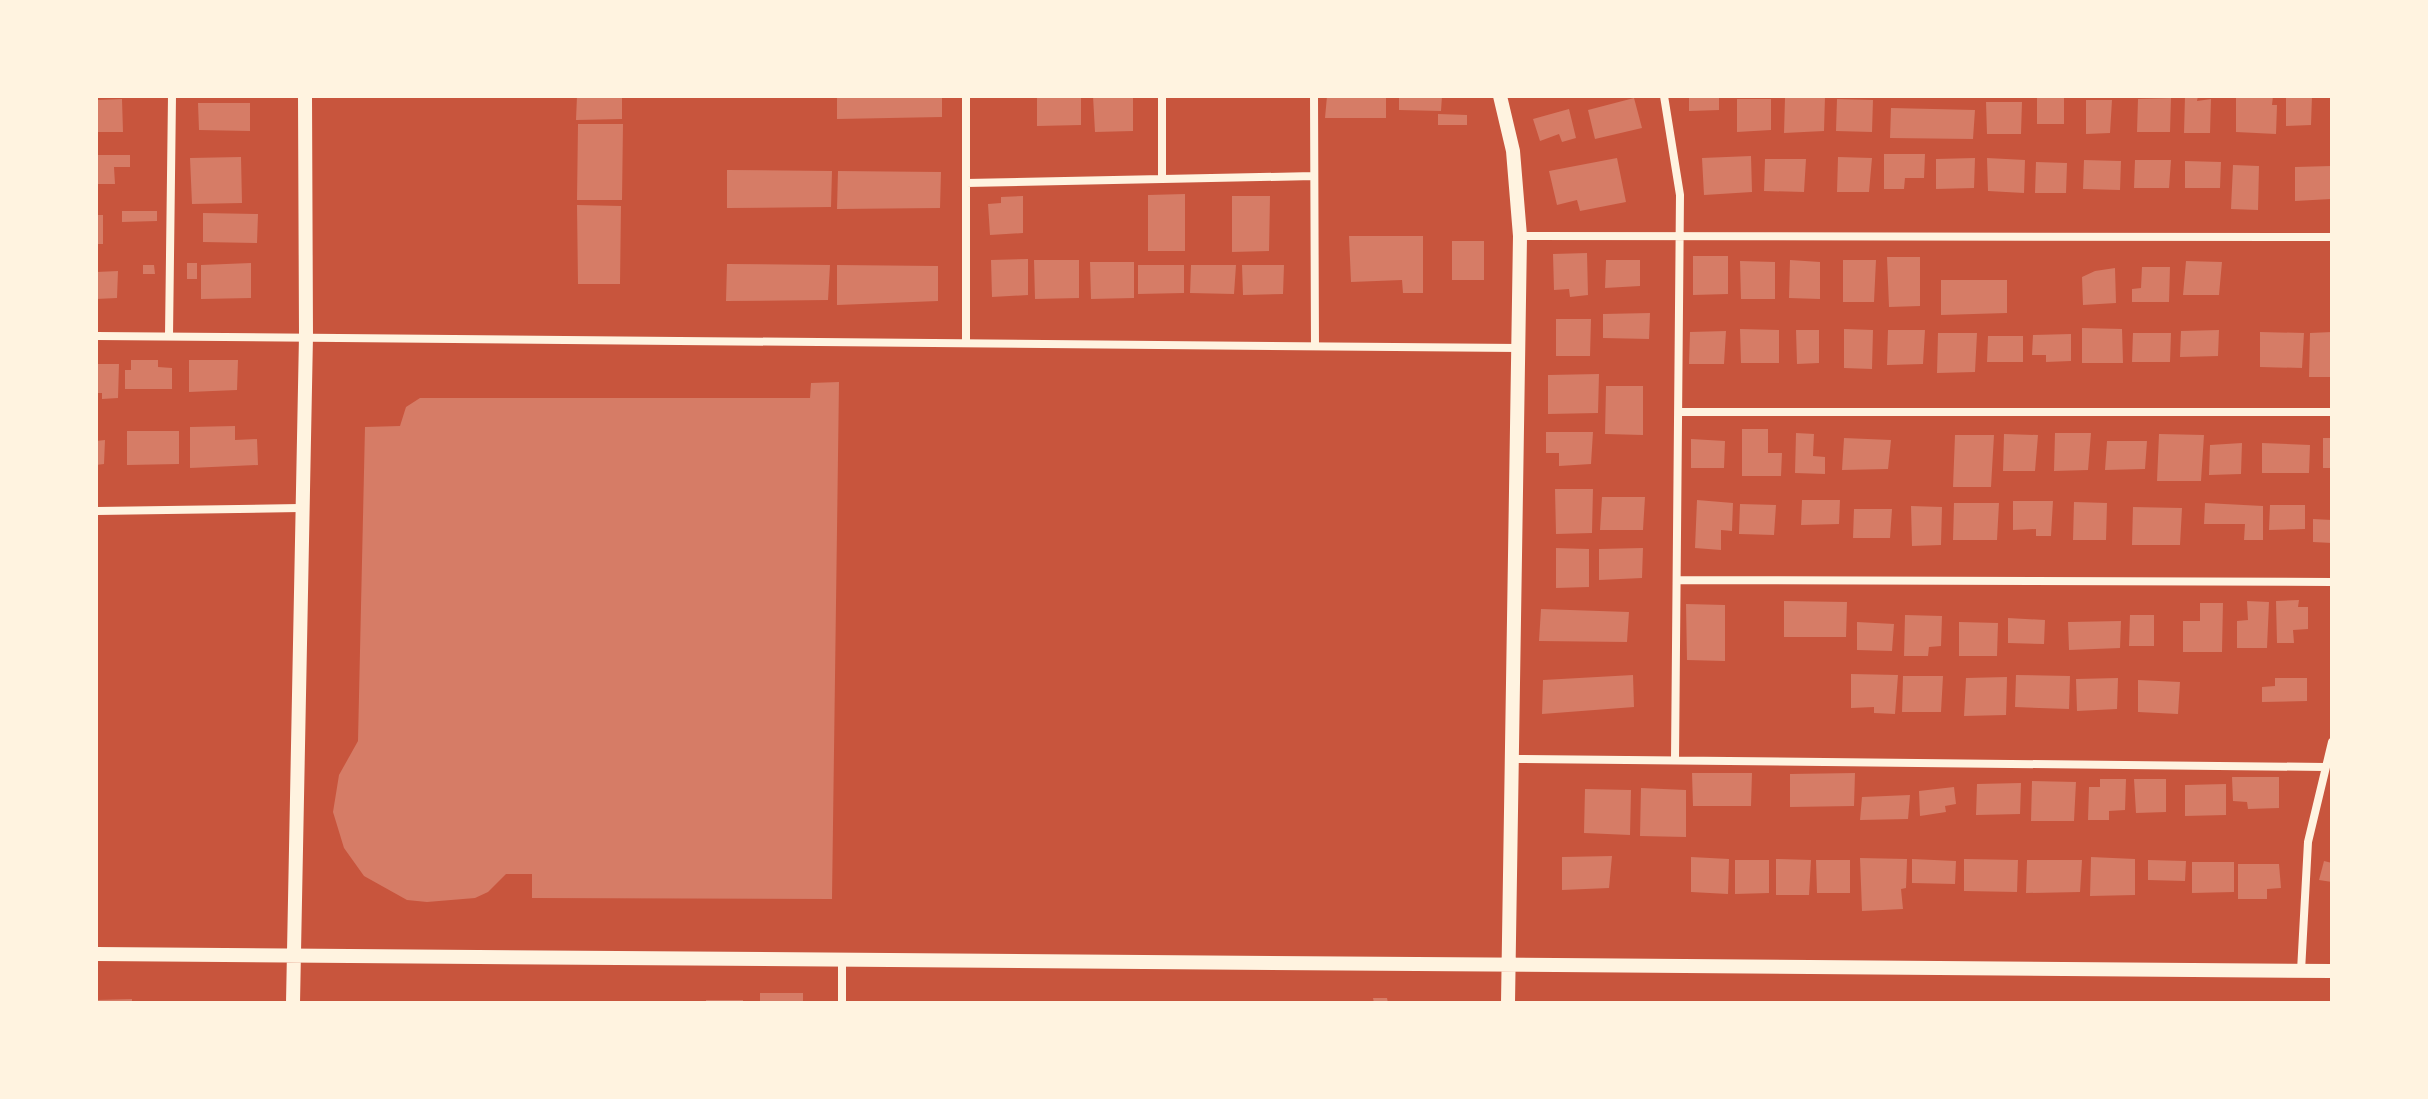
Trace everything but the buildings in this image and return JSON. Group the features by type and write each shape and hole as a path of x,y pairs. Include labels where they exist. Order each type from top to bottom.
{"street":[{"path":"169,336 172,96"},
{"path":"293,1003 300,508 306,336 305,96"},
{"path":"966,96 966,342"},
{"path":"1162,96 1162,179"},
{"path":"1314,96 1315,346"},
{"path":"1500,96 1513,151 1520,236 1508,1003"},
{"path":"1664,96 1680,195 1675,760"},
{"path":"966,183 1314,176"},
{"path":"1520,236 2332,237"},
{"path":"96,336 1519,348"},
{"path":"1679,412 2332,412"},
{"path":"96,511 300,508"},
{"path":"1677,580 2332,582"},
{"path":"2301,971 2308,842 2332,742"},
{"path":"1514,759 2325,767"},
{"path":"96,954 2332,971"},
{"path":"842,960 842,1003"}]}
